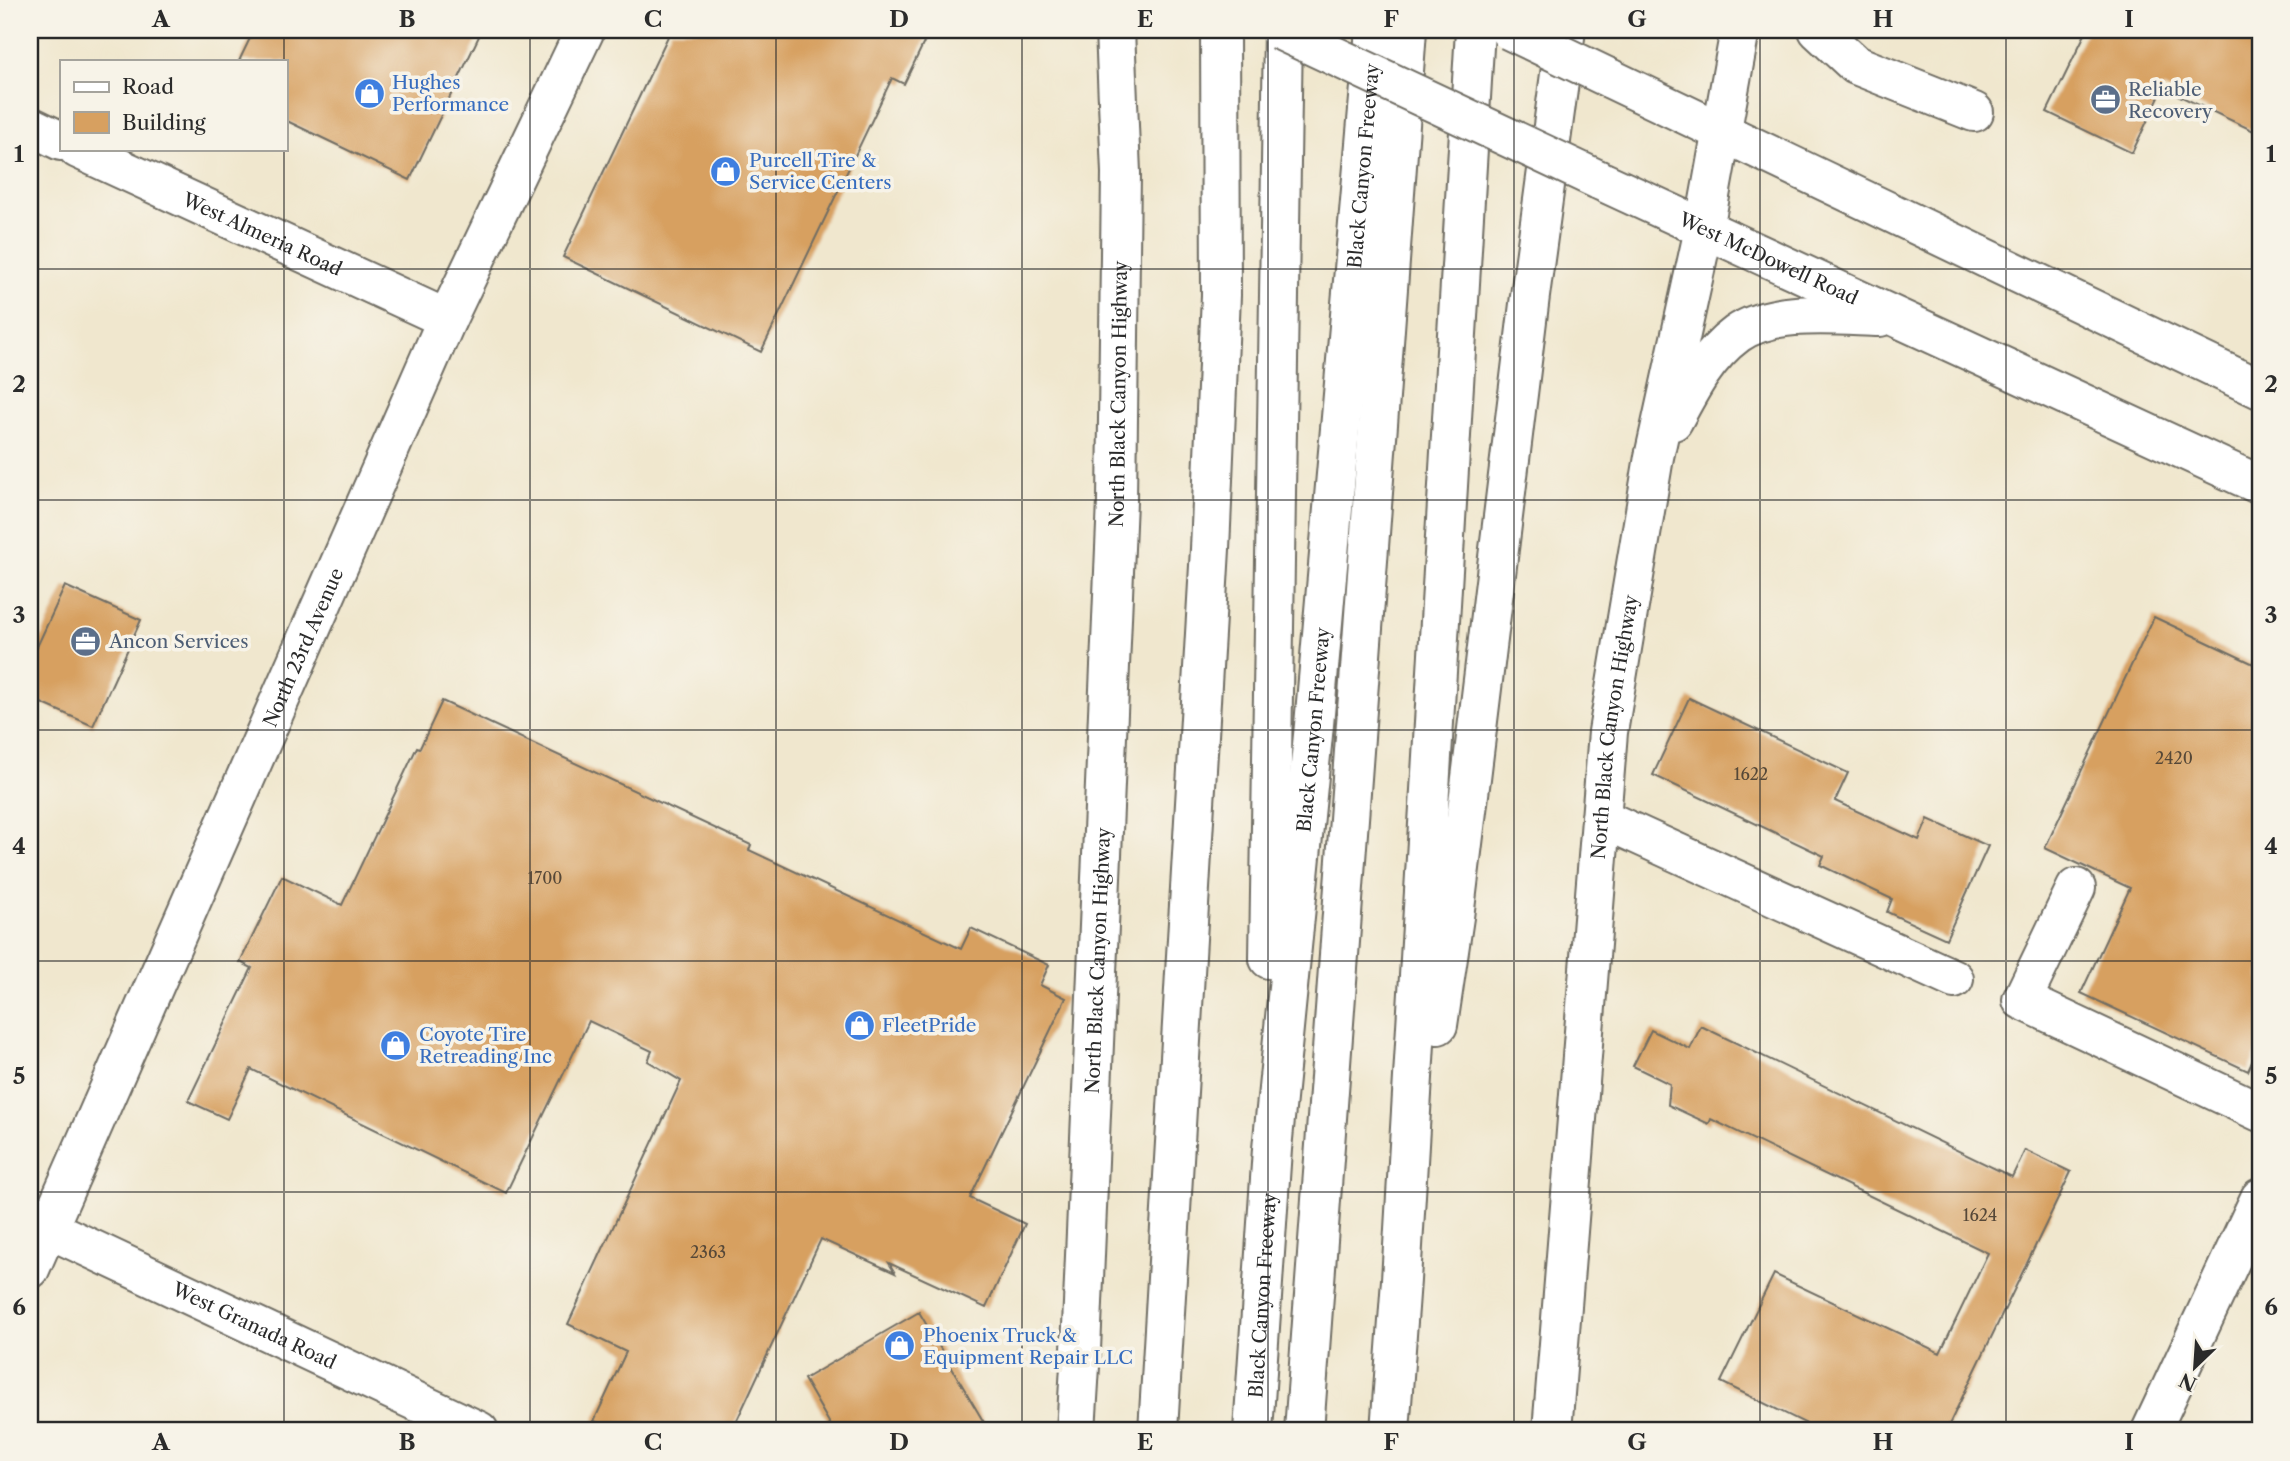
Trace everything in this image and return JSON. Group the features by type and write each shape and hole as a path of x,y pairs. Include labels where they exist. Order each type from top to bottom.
{"main road":[{"name":"North 23rd Avenue","path":"30,1269 39,1224 447,319 586,30"},
{"name":"North Black Canyon Highway","path":"1076,1431 1117,501 1121,173 1115,30"},
{"path":"1158,1431 1210,549 1221,295 1220,30"},
{"path":"1272,1149 1269,883 1280,325 1281,30"},
{"name":"West McDowell Road","path":"1281,30 1704,229 2260,485"},
{"name":"Black Canyon Freeway","path":"1252,1431 1272,1149 1313,739 1375,30"},
{"path":"1304,1431 1407,30"},
{"path":"1390,1431 1475,30"},
{"path":"1509,30 2260,389"},
{"path":"1401,1280 1454,916 1530,296 1566,30"},
{"name":"North Black Canyon Highway","path":"1552,1431 1608,732 1654,457 1704,229 1740,30"},
{"path":"1818,30 1856,65 1974,112"},
{"path":"30,126 60,141"},
{"name":"West Almeria Road","path":"80,150 447,319"},
{"path":"1654,457 1703,370 1739,332 1758,324 1789,317 1895,317"},
{"path":"1601,818 1954,979"},
{"path":"2076,888 2022,1000 2260,1111"},
{"path":"2151,1431 2260,1198"},
{"name":"West Granada Road","path":"39,1224 479,1431"}],"building":[{"name":"Hughes Performance","path":"254,30 482,30 410,180 287,121 287,60 239,60"},
{"name":"Purcell Tire & Service Centers","path":"671,30 930,30 904,84 892,78 761,352 563,257"},
{"name":"Reliable Recovery","path":"2087,30 2260,30 2260,134 2163,88 2132,153 2047,112"},
{"name":"Ancon Services","path":"65,586 141,620 93,726 30,698 30,662"},
{"path":"2154,617 2260,667 2260,1044 2248,1071 2081,993 2130,888 2045,848"},
{"path":"1689,698 1848,773 1835,801 1919,840 1928,819 1988,846 1946,939 1887,912 1892,899 1820,865 1824,856 1653,775"},
{"path":"442,701 751,845 749,850 961,949 971,928 1049,965 1040,985 1066,998 970,1198 1025,1224 986,1308 889,1263 895,1273 821,1239 732,1431 617,1431 594,1421 626,1352 568,1324 681,1081 648,1061 652,1051 589,1021 506,1193 251,1069 227,1119 188,1101 252,968 240,962 282,876 342,905 417,747 420,748"},
{"path":"1701,1026 2012,1177 2025,1150 2071,1172 1946,1431 1821,1431 1721,1382 1774,1274 1940,1353 1988,1253 1711,1119 1709,1124 1668,1105 1670,1084 1633,1066 1651,1030 1690,1049"},
{"name":"Phoenix Truck & Equipment Repair LLC","path":"919,1312 989,1431 834,1431 804,1379"}],"place":[{"name":"Hughes Performance","path":"369,93"},
{"name":"Reliable Recovery","path":"2105,100"},
{"name":"Purcell Tire & Service Centers","path":"726,171"},
{"name":"Ancon Services","path":"86,641"},
{"name":"FleetPride","path":"859,1025"},
{"name":"Coyote Tire Retreading Inc","path":"396,1045"},
{"name":"Phoenix Truck & Equipment Repair LLC","path":"900,1346"}]}
